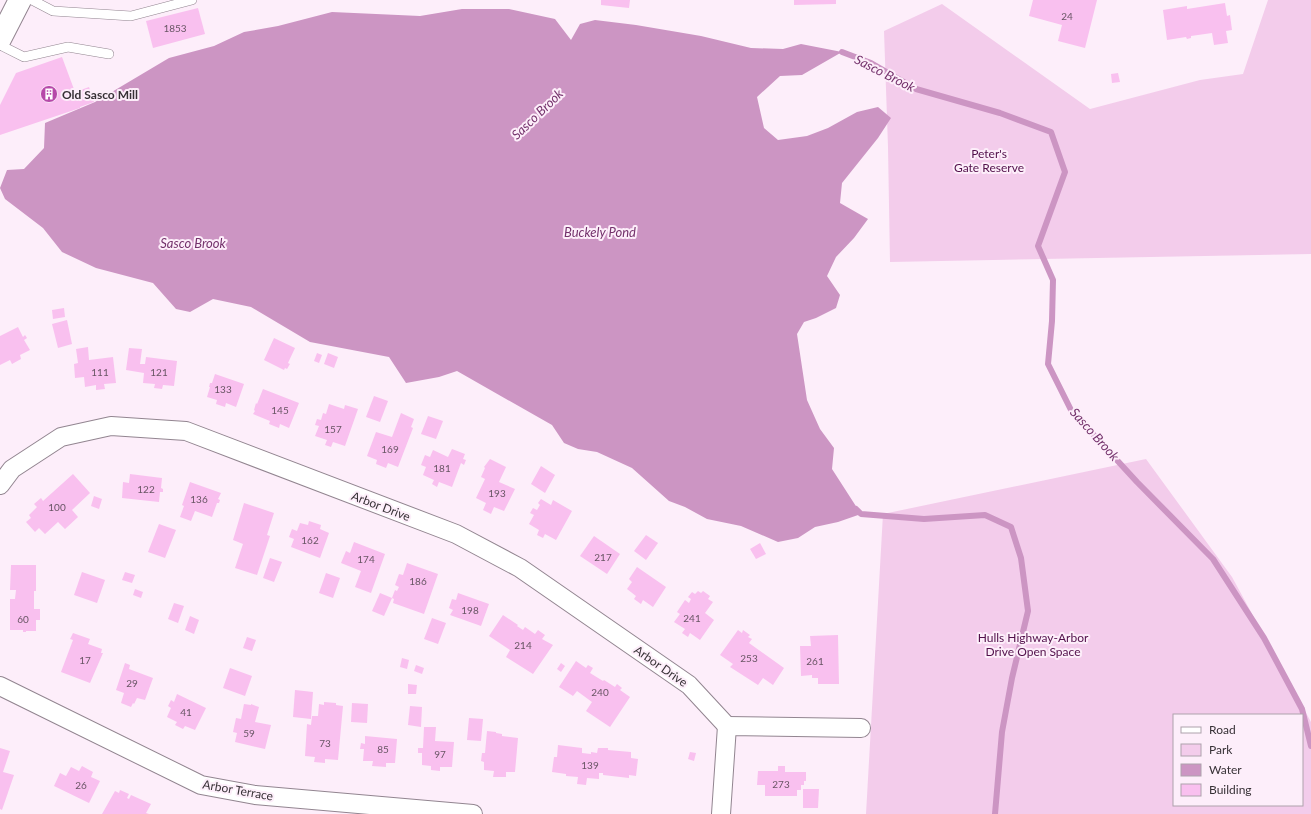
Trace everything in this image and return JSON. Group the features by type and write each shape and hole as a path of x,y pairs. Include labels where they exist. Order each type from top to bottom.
{"main road":[{"path":"0,39 20,0"}],"street":[{"name":"Arbor Drive","path":"0,485 12,469 61,437 111,426 186,431 456,534 520,568 690,685 727,726"},
{"name":"Arbor Terrace","path":"0,686 201,785 255,795 473,814"},
{"path":"721,814 727,726 860,728"}],"lane":[{"path":"32,0 53,11 131,16 192,0"},
{"path":"0,45 24,57 68,47 109,54"}],"green space":[{"name":"Peter's Gate Reserve","path":"1268,0 1311,0 1311,254 890,262 884,31 942,4 1090,109 1200,80 1243,74"},
{"name":"Hulls Highway-Arbor Drive Open Space","path":"1146,459 1232,577 1311,722 1311,814 866,814 883,514"}],"water":[{"name":"Buckely Pond","path":"462,9 509,9 555,19 571,40 580,24 595,20 701,36 751,48 783,49 801,44 842,52 802,75 780,76 757,97 764,128 778,140 807,136 828,128 857,112 878,107 891,118 878,138 842,183 840,203 868,219 854,238 836,257 827,276 840,295 836,308 804,322 797,334 807,400 820,429 834,448 832,469 861,514 838,522 815,527 798,538 778,542 741,526 707,519 685,507 669,501 632,468 597,452 578,449 564,443 552,425 457,371 439,377 406,383 389,357 310,342 251,307 213,299 190,312 176,309 153,283 96,268 62,252 43,228 5,199 0,188 7,170 24,169 44,148 45,123 95,102 169,58 214,46 244,32 278,26 332,12 420,16"}],"building":[{"path":"601,0 630,0 629,8 601,5"},
{"path":"794,0 836,0 836,4 794,5"},
{"path":"1033,0 1097,0 1085,48 1058,41 1062,25 1029,16"},
{"path":"1225,3 1227,16 1230,15 1232,30 1226,31 1228,43 1214,45 1212,33 1191,36 1191,38 1187,39 1186,37 1167,40 1163,10 1187,6 1187,9"},
{"path":"198,8 205,34 153,48 146,21"},
{"name":"Old Sasco Mill","path":"62,57 75,92 89,87 94,102 0,135 0,105 16,73"},
{"path":"1118,73 1120,82 1112,83 1111,74"},
{"path":"64,308 65,317 53,319 52,310"},
{"path":"67,320 72,344 58,348 52,324"},
{"path":"18,327 23,337 25,335 27,338 24,340 30,350 20,355 21,359 12,364 10,360 0,365 0,336"},
{"path":"274,338 295,348 288,363 290,364 287,369 285,368 284,370 264,360"},
{"path":"88,347 89,360 113,357 116,383 104,384 105,389 96,390 96,385 85,387 84,377 75,378 74,364 78,363 76,349"},
{"path":"129,348 142,349 140,364 145,364 146,357 177,361 174,386 163,385 162,389 154,388 155,384 143,383 144,373 126,370"},
{"path":"317,353 322,355 319,363 314,361"},
{"path":"328,353 338,357 334,368 324,364"},
{"path":"215,374 244,384 236,407 226,403 225,407 216,404 217,400 207,397 210,383 212,383"},
{"path":"263,389 299,403 289,428 280,424 279,428 269,424 270,421 253,414 256,403 257,404"},
{"path":"374,396 388,401 380,422 366,417"},
{"path":"329,404 344,409 345,405 358,409 345,446 333,442 331,447 325,445 327,440 315,436 319,426 315,425 317,419 321,420 323,413 326,414"},
{"path":"401,413 414,419 411,427 413,428 398,467 388,463 386,468 376,464 377,460 367,456 376,432 392,437"},
{"path":"428,416 443,421 436,439 421,434"},
{"path":"452,449 465,454 463,459 466,460 464,465 461,463 452,487 439,482 437,487 432,484 434,480 423,475 426,467 421,465 425,455 430,457 433,450 448,457"},
{"path":"490,459 506,467 499,482 515,489 504,511 494,507 491,514 483,510 486,503 476,498 485,479 481,477 485,468 484,467"},
{"path":"541,466 555,475 545,493 531,484"},
{"path":"73,474 90,493 72,510 78,517 65,529 58,522 45,534 39,528 35,532 26,522 31,518 29,515 37,507 34,504 41,498 43,501"},
{"path":"130,474 162,478 161,488 163,489 163,492 160,492 159,502 122,498 123,482 129,483"},
{"path":"190,482 221,493 218,499 220,500 219,503 217,503 212,517 195,511 191,521 180,517 184,506 182,505"},
{"path":"94,496 102,499 99,509 91,506"},
{"path":"541,499 551,505 553,500 572,511 556,540 545,534 543,538 537,535 539,530 529,524 534,515 530,513 533,508 537,510 540,505 538,503"},
{"path":"244,503 274,513 267,535 270,536 257,575 235,568 243,544 233,540"},
{"path":"309,521 321,525 320,529 329,533 320,558 291,547 294,539 289,537 292,529 297,531 300,523 308,525"},
{"path":"159,524 176,530 165,558 148,552"},
{"path":"646,535 658,543 646,560 634,551"},
{"path":"594,536 620,554 607,574 580,556"},
{"path":"354,542 385,554 371,593 355,587 361,571 341,563 346,551 350,553"},
{"path":"760,543 766,554 756,559 750,549"},
{"path":"270,558 282,562 274,582 263,578"},
{"path":"407,563 438,574 424,614 393,603 394,599 392,598 395,590 397,591 399,587 395,585 399,574 403,575"},
{"path":"11,565 36,565 34,609 40,609 40,620 36,620 36,631 23,632 23,630 10,630 10,599 15,599 16,590 10,590"},
{"path":"637,567 666,587 653,607 643,600 641,604 634,599 636,596 627,589 632,582 629,579"},
{"path":"82,572 105,580 97,603 74,595"},
{"path":"125,572 135,575 132,583 122,580"},
{"path":"326,573 340,578 333,598 319,593"},
{"path":"135,589 143,592 141,598 133,595"},
{"path":"698,591 701,593 703,591 710,596 708,599 713,602 705,613 714,620 700,640 690,633 688,637 682,633 685,629 674,622 680,614 677,612 685,600 689,603 691,599 688,597 692,592 695,594"},
{"path":"380,593 392,598 384,616 372,611"},
{"path":"458,593 489,604 481,626 450,615 453,610 449,608 452,599 456,600"},
{"path":"174,603 184,606 178,623 168,619"},
{"path":"503,615 523,630 525,627 535,634 538,630 545,635 542,639 553,645 533,674 506,657 510,650 489,636"},
{"path":"190,616 199,620 194,634 185,630"},
{"path":"432,618 446,623 438,644 424,639"},
{"path":"738,630 742,633 743,630 750,635 748,637 752,639 749,643 784,668 773,685 763,678 758,685 730,667 733,664 720,655"},
{"path":"73,633 90,639 88,644 102,649 101,653 103,653 90,683 61,672 73,640 70,639"},
{"path":"838,635 839,684 818,684 818,678 812,678 812,675 801,676 800,646 811,646 810,636"},
{"path":"247,637 256,640 252,651 243,648"},
{"path":"402,658 409,660 407,669 400,667"},
{"path":"576,661 586,668 588,665 593,668 590,673 603,681 604,680 615,687 617,684 622,688 620,690 630,697 610,727 586,711 592,702 577,691 573,696 559,687"},
{"path":"125,663 130,665 129,669 153,678 145,700 137,698 131,707 121,703 124,693 116,690"},
{"path":"561,663 565,666 561,672 557,669"},
{"path":"416,665 424,668 422,674 414,671"},
{"path":"230,668 252,676 245,696 223,688"},
{"path":"408,684 417,685 416,694 408,694"},
{"path":"295,690 313,692 311,719 293,717"},
{"path":"177,694 206,708 195,730 185,726 183,729 175,725 177,722 167,717 171,708 168,706 171,700 174,702"},
{"path":"324,702 336,703 336,705 343,706 338,760 325,759 325,763 314,762 315,757 305,756 307,724 311,725 312,716 318,716 319,704 324,705"},
{"path":"352,703 368,704 367,723 351,722"},
{"path":"244,704 251,704 259,707 255,722 271,725 265,749 235,742 237,733 233,732 236,718 241,719"},
{"path":"410,706 422,707 421,727 408,725"},
{"path":"469,718 483,719 481,741 467,740"},
{"path":"424,727 436,727 435,741 454,742 452,767 440,767 440,771 431,770 431,766 422,765 422,753 418,753 418,748 423,748"},
{"path":"487,731 502,734 502,736 518,738 515,772 506,772 506,777 493,777 494,771 484,770 484,762 481,761 482,753 485,753"},
{"path":"365,736 397,739 395,763 386,763 386,767 372,766 373,761 363,761 364,749 360,749 361,743 365,744"},
{"path":"558,745 582,748 582,753 591,754 591,752 597,753 598,748 608,748 608,750 631,752 631,758 638,759 636,776 629,775 629,778 603,775 603,773 599,773 599,779 587,778 586,785 577,784 578,777 566,776 566,774 552,772 554,757 557,757"},
{"path":"0,748 10,751 3,772 14,775 2,810 0,809"},
{"path":"690,752 696,753 694,761 688,759"},
{"path":"82,766 93,772 91,777 100,781 89,803 54,786 60,773 66,776 71,767 79,771"},
{"path":"778,766 785,766 785,772 806,772 806,781 804,781 804,785 801,785 801,790 797,790 797,796 765,796 765,785 757,785 758,771 778,771"},
{"path":"803,789 819,789 818,808 803,808"},
{"path":"120,790 129,794 127,798 129,799 131,795 151,804 146,813 149,814 102,814 115,791 119,793"}],"waterway":[{"name":"Sasco Brook","path":"842,52 871,63 916,89 1000,113 1051,132 1065,172 1038,246 1053,280 1052,321 1048,364 1071,410 1137,482 1213,559 1264,638 1302,709 1311,746"},
{"path":"856,509 861,514 924,519 985,515 1011,527 1021,558 1028,611 1012,678 1002,732 995,814"}],"place":[{"name":"Old Sasco Mill","path":"49,94"}]}
